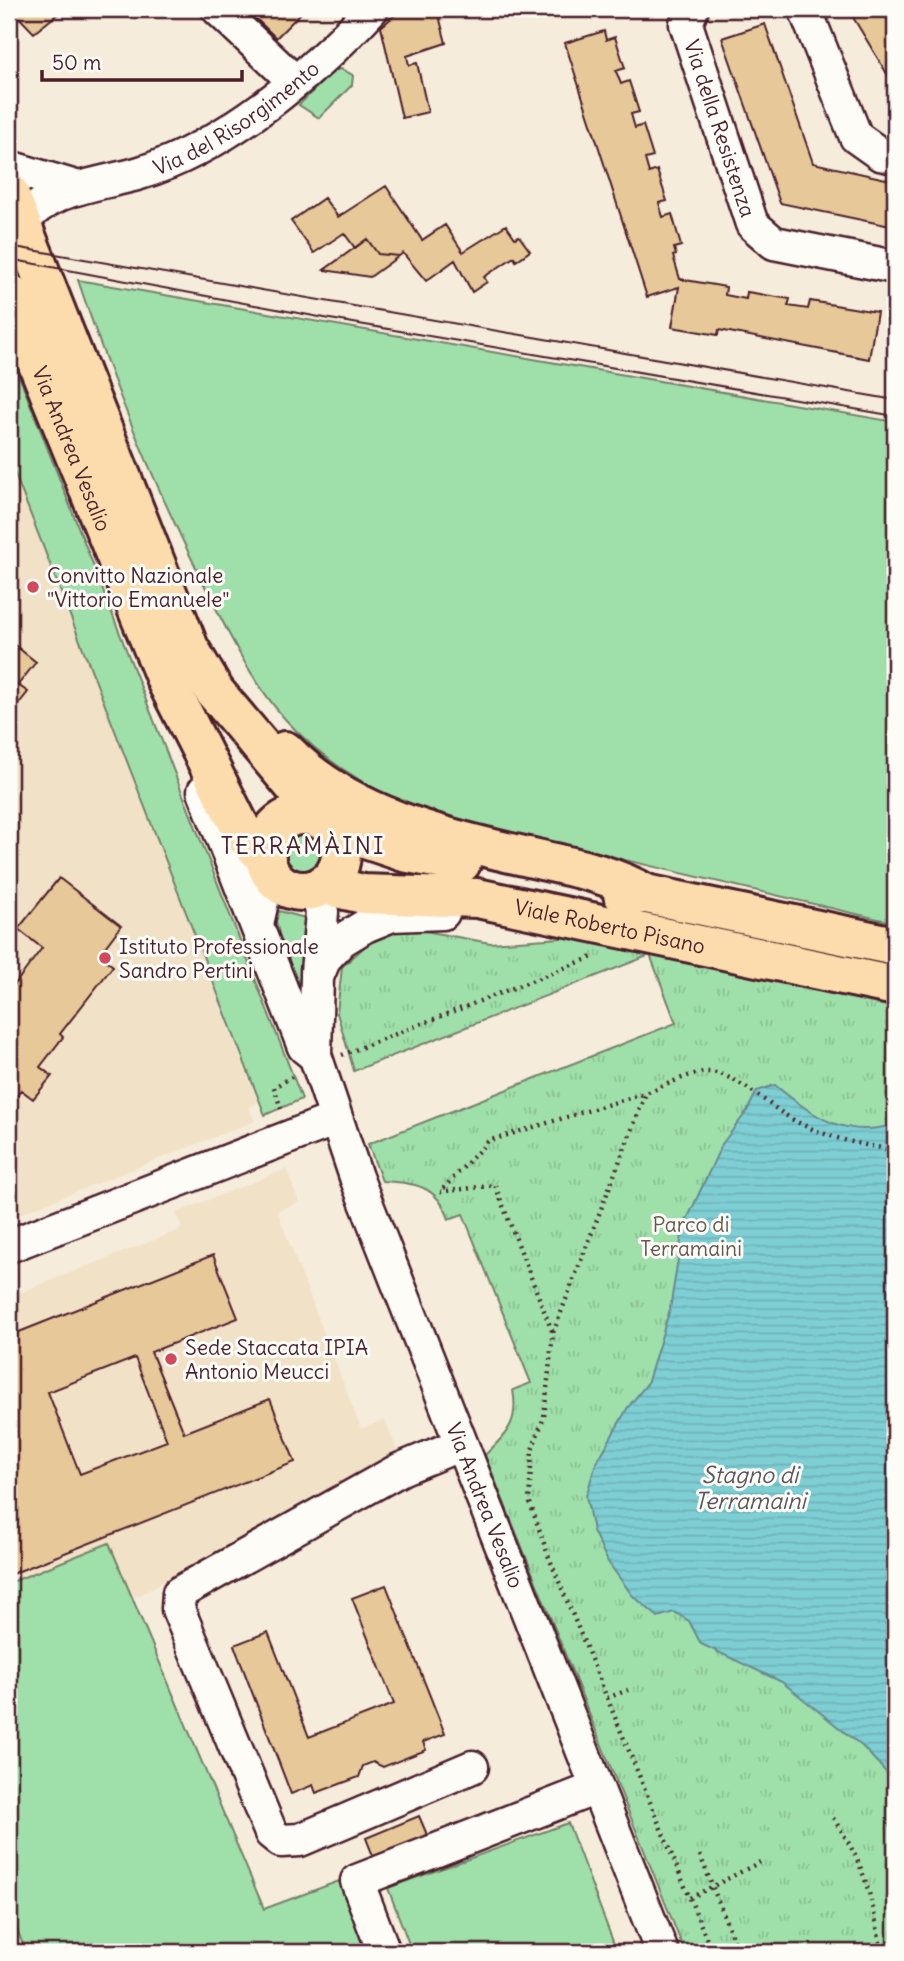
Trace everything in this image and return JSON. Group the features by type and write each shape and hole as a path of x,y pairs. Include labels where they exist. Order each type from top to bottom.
{"main road":[{"name":"Via Andrea Vesalio","path":"15,208 189,648 215,692 322,822"},
{"name":"Via Andrea Vesalio","path":"9,293 167,681 244,835 268,864"},
{"name":"Via Andrea Vesalio","path":"163,578 233,688 272,738 291,758 341,794 385,816"},
{"path":"299,815 322,822 341,851 340,864 320,887 293,890 281,884 268,864 270,834 278,825 299,815"},
{"name":"Viale Roberto Pisano","path":"385,816 489,849 615,877 646,894"},
{"name":"Viale Roberto Pisano","path":"322,822 404,852 613,894 646,894 895,946"},
{"name":"Viale Roberto Pisano","path":"320,887 363,894 477,898 895,986"}],"street":[{"path":"218,9 294,81"},
{"name":"Via del Risorgimento","path":"15,208 32,209 79,188 110,182 177,159 243,122 344,40 372,9"},
{"name":"Via della Resistenza","path":"692,9 686,24 752,224 774,243 895,267"},
{"path":"805,9 856,137 880,154 895,158"},
{"name":"Via del Risorgimento","path":"9,167 79,188"},
{"name":"Via Andrea Vesalio","path":"167,681 167,703 304,1047 336,1119 459,1445 662,1952"},
{"path":"257,924 268,864"},
{"name":"Via Andrea Vesalio","path":"312,1064 321,912 320,887"},
{"name":"Via Andrea Vesalio","path":"317,977 325,958 342,940 365,926 392,915 493,911 517,907"},
{"path":"9,1246 336,1119"},
{"path":"459,1445 401,1469 179,1593 178,1609 271,1833 281,1841 300,1840 472,1767"},
{"path":"384,1952 357,1881 596,1788"}],"path":[{"path":"292,1136 274,1087 312,1064 602,954"},
{"path":"553,1333 495,1185 440,1192 488,1141 646,1093 707,1071 729,1076 755,1096 822,1134 854,1144 895,1150"},
{"path":"646,1093 553,1333 544,1417 531,1450 529,1500 712,1952"},
{"path":"607,1698 628,1690"},
{"path":"833,1818 855,1851 867,1878 882,1952"},
{"path":"700,1855 736,1944"},
{"path":"690,1898 760,1862"}],"shaded area":[{"name":"Istituto Professionale Sandro Pertini","path":"9,459 258,1103 249,1107 255,1121 9,1218"},
{"name":"Sede Staccata IPIA Antonio Meucci","path":"286,1169 299,1202 277,1211 361,1429 385,1420 398,1452 132,1599 109,1543 9,1583 9,1297 182,1229 176,1213"}],"green space":[{"path":"341,69 353,75 352,85 319,118 299,105 333,71"},
{"path":"78,280 895,422 895,923 450,819 381,792 340,768 285,719 260,687 229,633 183,542 150,468 119,394"},
{"path":"9,350 302,1099 265,1115 9,459"},
{"path":"299,815 341,851 331,876 326,881 313,887 293,890 269,870 268,850 271,835 275,830"},
{"path":"279,911 309,919 300,1024 276,921"},
{"path":"419,930 490,943 590,936 650,955 354,1071 337,1013 342,967 379,934"},
{"name":"Parco di Terramaini","path":"650,955 895,1006 895,1952 685,1952 485,1455 510,1427 514,1411 513,1390 531,1383 463,1214 449,1219 438,1199 423,1188 382,1181 368,1144 676,1023"},
{"path":"109,1543 264,1909 339,1881 368,1952 26,1952 9,1909 9,1583"},
{"path":"568,1823 617,1952 412,1952 388,1888"}],"water":[{"name":"Stagno di Terramaini","path":"775,1085 816,1115 845,1127 861,1129 895,1124 895,1782 863,1747 782,1682 701,1644 689,1621 674,1612 658,1617 632,1595 608,1562 593,1531 586,1496 596,1464 628,1407 647,1384 670,1309 683,1228 722,1144 747,1111 757,1091"}],"building":[{"path":"11,9 64,9 34,33"},
{"path":"246,9 305,9 276,38"},
{"path":"402,9 447,9 438,12 446,43 407,56 409,65 417,63 428,112 402,118 381,27"},
{"path":"848,9 895,9 895,87"},
{"path":"765,24 813,163 895,181 895,227 780,203 722,38"},
{"path":"604,31 606,40 615,37 625,68 616,71 621,84 629,81 639,112 631,114 635,128 643,125 653,157 645,159 649,173 657,170 667,201 659,203 663,217 672,214 681,246 674,248 676,255 673,256 680,279 726,287 725,295 746,299 747,292 790,299 788,306 808,309 810,301 877,312 869,359 719,330 718,335 672,327 679,287 647,297 565,43"},
{"path":"386,186 422,240 445,225 463,252 506,225 515,238 519,236 530,251 516,261 514,257 484,277 487,282 472,292 455,260 426,281 403,253 399,256 378,254 367,239 355,248 344,233 314,253 291,221 324,198 338,217"},
{"path":"367,239 378,254 399,256 370,277 324,270"},
{"path":"12,643 36,662 18,685 28,692 10,715 9,647"},
{"path":"59,878 121,926 99,955 113,966 60,1034 63,1037 40,1067 52,1076 33,1099 21,1090 9,1106 9,992 42,948 18,929"},
{"path":"213,1255 238,1318 151,1352 184,1433 270,1399 295,1462 9,1575 9,1336","holes":["135,1358 167,1441 80,1474 48,1392"]},
{"path":"386,1585 445,1734 423,1742 426,1750 383,1767 373,1762 363,1766 359,1777 316,1793 313,1785 291,1794 234,1645 268,1632 309,1737 394,1704 352,1598"},
{"path":"419,1816 431,1844 377,1866 366,1838"}],"tram line":[{"path":"9,246 895,400"},
{"path":"9,259 330,319 895,416"}],"place":[{"name":"Convitto Nazionale \"Vittorio Emanuele\"","path":"33,587"},
{"name":"Istituto Professionale Sandro Pertini","path":"105,958"},
{"name":"Sede Staccata IPIA Antonio Meucci","path":"171,1359"}],"district":[{"name":"TERRAMÀINI","path":"303,845"}]}
